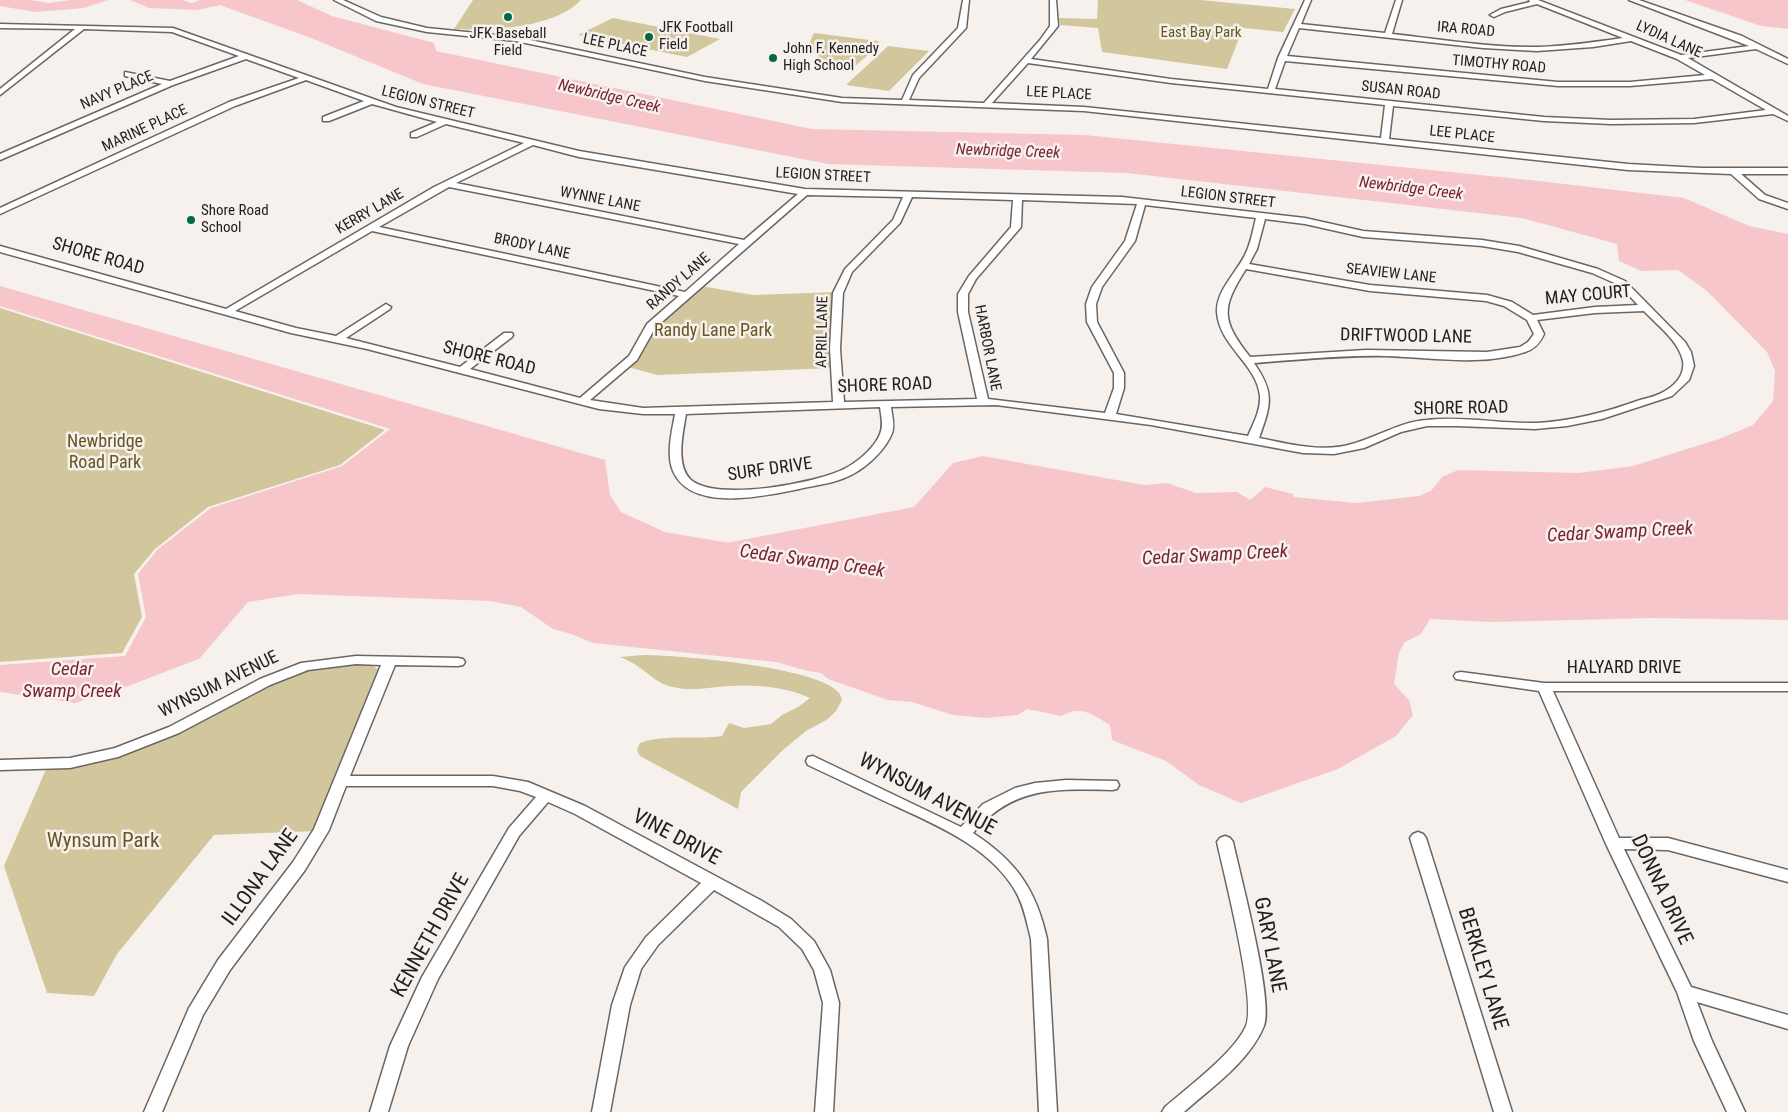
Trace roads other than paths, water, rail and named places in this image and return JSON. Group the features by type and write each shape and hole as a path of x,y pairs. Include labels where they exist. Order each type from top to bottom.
{"street":[{"name":"LEE PLACE","path":"337,0 379,19 427,30 516,39 696,77 849,100 1084,109 1628,167 1788,171"},
{"path":"904,103 916,77 962,28 966,0"},
{"path":"986,105 1043,42 1054,26 1053,0"},
{"path":"1271,91 1282,58 1308,0"},
{"path":"1388,36 1398,0"},
{"path":"1632,0 1756,46 1788,62"},
{"path":"1494,14 1534,1"},
{"name":"LYDIA LANE","path":"1534,1 1680,57 1788,120"},
{"name":"LEGION STREET","path":"0,26 173,30 370,102 444,122 579,154 805,192 1142,202 1305,221 1363,234 1482,243 1519,249 1612,277 1628,288 1647,308"},
{"name":"IRA ROAD","path":"1296,26 1483,46 1537,49 1593,45 1633,38"},
{"path":"0,93 82,27"},
{"path":"1680,57 1756,46"},
{"name":"NAVY PLACE","path":"0,157 170,83 247,56"},
{"name":"TIMOTHY ROAD","path":"1282,58 1558,84 1630,84 1714,76"},
{"name":"SUSAN ROAD","path":"1026,61 1171,81 1544,119 1611,122 1694,121 1774,111"},
{"path":"128,74 170,83"},
{"name":"MARINE PLACE","path":"0,211 232,104 305,78"},
{"path":"326,119 370,102"},
{"path":"1386,141 1388,103"},
{"path":"414,134 444,122"},
{"name":"KERRY LANE","path":"227,312 448,184 531,143"},
{"path":"1733,171 1762,197 1788,206"},
{"name":"WYNNE LANE","path":"448,184 746,244"},
{"name":"RANDY LANE","path":"583,401 633,358 651,326 805,192"},
{"name":"APRIL LANE","path":"839,405 836,349 838,293 848,271 897,221 909,194"},
{"name":"HARBOR LANE","path":"983,403 963,312 963,294 972,278 1016,227 1018,197"},
{"path":"1109,417 1119,388 1118,373 1092,322 1091,304 1097,288 1130,241 1142,202"},
{"path":"1252,441 1264,406 1265,395 1262,384 1227,331 1222,312 1224,299 1252,251 1261,216"},
{"name":"BRODY LANE","path":"371,228 686,295"},
{"name":"SHORE ROAD","path":"0,248 295,331 613,408 681,410 886,404 983,403 1024,405 1109,417 1303,450 1336,451 1353,448 1392,430 1413,425 1444,423 1559,425 1668,394 1682,384 1688,374 1689,364 1681,344 1647,308"},
{"name":"SEAVIEW LANE","path":"1244,266 1370,288 1487,298 1508,304 1531,318"},
{"path":"338,340 386,307"},
{"name":"MAY COURT","path":"1531,318 1595,310 1647,308"},
{"name":"DRIFTWOOD LANE","path":"1247,360 1349,352 1476,356 1500,354 1520,350 1535,343 1539,334 1531,318"},
{"path":"462,370 508,336"},
{"name":"SURF DRIVE","path":"681,410 676,459 679,471 686,481 706,492 732,495 766,492 812,482 851,470 862,462 885,436 889,427 885,408 886,404"},
{"name":"WYNSUM AVENUE","path":"0,765 70,763 118,752 195,721 265,682 306,666 334,662 458,662"},
{"name":"ILLONA LANE","path":"153,1112 195,1013 224,965 303,859 321,830 389,662"},
{"name":"HALYARD DRIVE","path":"1460,676 1544,687 1787,689"},
{"name":"DONNA DRIVE","path":"1544,687 1614,844 1685,992 1704,1041 1736,1112"},
{"name":"WYNSUM AVENUE","path":"813,761 963,835 1000,861 1020,886 1033,913 1039,939 1048,1112"},
{"name":"VINE DRIVE","path":"342,781 493,782 523,786 580,810 785,923 808,945 822,970 831,1003 824,1112"},
{"path":"963,835 991,805 1020,792 1048,785 1112,785"},
{"name":"KENNETH DRIVE","path":"379,1112 399,1046 430,977 514,832 546,795"},
{"name":"BERKLEY LANE","path":"1418,838 1503,1112"},
{"name":"GARY LANE","path":"1171,1112 1239,1050 1255,1027 1258,1010 1257,995 1225,842"},
{"path":"1614,844 1668,844 1788,876"},
{"path":"601,1112 621,1005 634,968 652,941 712,882"},
{"path":"1685,992 1788,1022"}],"water":[{"path":"0,0 31,0 49,3 71,0 108,0 84,8 35,12 0,6"},
{"name":"Newbridge Creek","path":"130,0 182,0 192,3 200,0 297,0 332,16 434,43 436,51 812,129 1085,135 1539,181 1684,198 1749,226 1788,234 1788,620 1652,618 1493,622 1430,619 1421,634 1405,642 1399,652 1394,684 1409,700 1413,715 1396,736 1338,769 1241,803 1199,785 1166,761 1112,740 1110,725 1086,712 1075,711 1062,716 1027,709 1018,715 986,718 953,715 912,702 888,700 828,679 821,673 776,662 593,643 553,629 521,607 490,601 298,594 248,602 199,659 123,688 75,703 0,692 0,665 125,656 146,617 138,574 157,550 211,508 342,466 390,429 0,306 0,286 605,460 610,495 621,512 700,548 914,507 953,463 983,456 1144,485 1167,483 1196,493 1237,492 1250,500 1265,487 1293,494 1293,497 1356,503 1419,496 1431,491 1442,477 1458,470 1579,473 1633,466 1719,439 1753,425 1773,401 1775,371 1767,352 1707,291 1678,270 1641,271 1619,261 1617,244 1522,218 1127,173 828,164 423,84 311,38 220,5 198,10 149,8"},
{"path":"1685,0 1788,0 1788,29 1761,26"}],"waterway":[{"name":"Cedar Swamp Creek","path":"658,538 742,552"}],"place":[{"name":"JFK Baseball Field","path":"508,17"},
{"name":"JFK Football Field","path":"649,37"},
{"name":"John F. Kennedy High School","path":"773,58"},
{"name":"Shore Road School","path":"191,220"}],"park label":[{"name":"East Bay Park","path":"1201,33"},
{"name":"Randy Lane Park","path":"713,331"},
{"name":"Newbridge Road Park","path":"105,452"},
{"name":"Wynsum Park","path":"103,842"}]}
